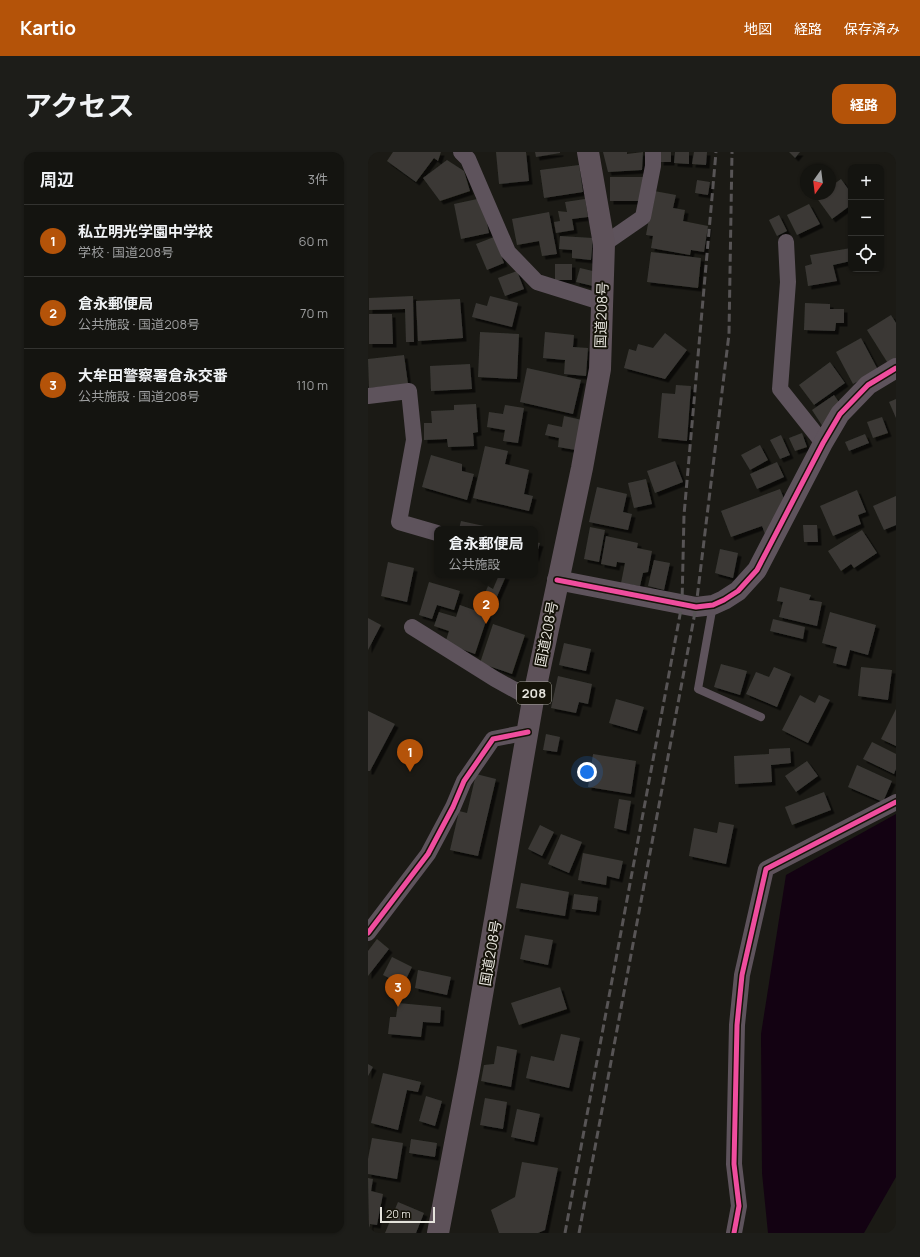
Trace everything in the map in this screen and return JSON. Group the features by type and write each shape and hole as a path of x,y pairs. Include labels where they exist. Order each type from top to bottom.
{"highway":[{"name":"国道208号","path":"438,1233 469,1070 533,700 557,580 582,468 600,369 604,244 588,152"}],"street":[{"path":"461,152 468,159 508,252 537,282 601,302"},
{"path":"604,244 643,217 653,166 653,152"},
{"path":"786,242 788,282 780,389 823,443"},
{"path":"557,580 696,607 713,605 724,600 738,591 757,570 823,443 840,414 868,385 896,368"},
{"path":"368,396 409,391 414,440 400,522 434,532"},
{"path":"412,627 495,680 533,700"},
{"path":"368,933 428,854 453,807 464,780 493,739 528,732"},
{"path":"734,1233 739,1206 734,1164 736,1025 742,975 766,869 896,802"}],"lane":[{"path":"713,605 698,689 761,717"}],"shaded area":[{"path":"896,814 896,1177 864,1233 768,1233 762,1173 761,1034 786,875"}],"building":[{"path":"393,152 441,152 438,161 434,158 416,182 387,161"},
{"path":"496,152 526,152 529,181 499,184"},
{"path":"535,152 560,152 560,153 536,157"},
{"path":"603,152 627,152 627,154 643,152 642,170 608,172"},
{"path":"661,152 671,152 671,162 660,162"},
{"path":"675,152 689,152 689,164 674,163"},
{"path":"694,152 707,152 706,165 692,164"},
{"path":"789,152 800,152 795,158"},
{"path":"447,160 464,171 470,191 440,201 423,178"},
{"path":"579,165 583,192 544,198 540,170"},
{"path":"610,177 643,177 643,201 610,201"},
{"path":"841,179 848,189 848,207 832,219 818,200 836,200 836,183"},
{"path":"697,180 710,182 708,195 695,193"},
{"path":"654,191 676,195 673,208 685,210 683,221 708,226 704,252 691,250 690,255 651,248 653,236 646,235"},
{"path":"482,198 489,233 461,239 454,204"},
{"path":"585,199 588,217 572,219 574,230 556,233 554,222 560,221 558,211 567,212 565,202"},
{"path":"809,204 820,224 797,235 787,215"},
{"path":"549,212 557,254 542,256 539,241 517,245 512,219"},
{"path":"779,215 787,231 777,236 769,220"},
{"path":"560,236 593,238 591,260 572,258 572,250 559,249"},
{"path":"494,237 504,263 487,270 476,244"},
{"path":"848,249 848,262 833,265 837,281 808,286 805,266 812,264 810,255"},
{"path":"651,252 701,258 698,288 647,282"},
{"path":"555,264 572,264 572,280 555,280"},
{"path":"580,268 597,272 593,286 576,282"},
{"path":"517,271 524,289 505,296 498,278"},
{"path":"413,296 414,342 406,342 405,309 369,310 369,298"},
{"path":"490,296 518,303 512,327 472,317 476,303 487,306"},
{"path":"460,299 463,338 418,341 416,301"},
{"path":"805,303 830,304 830,309 844,309 844,323 836,323 835,331 804,330"},
{"path":"369,314 392,314 393,344 369,344"},
{"path":"891,315 896,323 896,361 889,365 867,330"},
{"path":"480,332 519,334 517,379 478,377"},
{"path":"545,332 574,335 573,347 588,348 586,376 564,374 565,360 543,358"},
{"path":"665,333 687,350 665,379 624,368 629,349 636,351 638,344 653,348"},
{"path":"861,338 878,370 853,384 836,352"},
{"path":"404,355 408,384 369,388 368,359"},
{"path":"830,362 845,383 814,405 799,385"},
{"path":"470,364 472,389 431,391 430,366"},
{"path":"527,368 581,380 573,414 520,402"},
{"path":"676,385 691,386 687,441 658,438 662,393 675,394"},
{"path":"834,395 841,405 823,427 812,410"},
{"path":"896,399 896,418 889,402"},
{"path":"476,404 478,432 473,433 474,446 448,447 447,439 424,440 424,423 432,423 431,411 454,410 454,405"},
{"path":"505,405 524,408 518,443 503,441 505,430 487,427 489,412 503,414"},
{"path":"564,416 582,420 576,450 558,447 559,438 545,435 548,424 562,427"},
{"path":"882,417 888,433 873,438 867,422"},
{"path":"802,433 807,447 795,451 789,438"},
{"path":"865,434 869,443 849,451 845,442"},
{"path":"781,435 790,455 780,459 770,440"},
{"path":"760,445 768,460 750,470 741,455"},
{"path":"485,446 508,451 505,464 529,470 524,494 533,496 529,511 473,498"},
{"path":"431,455 462,464 462,471 474,474 467,500 422,487"},
{"path":"675,461 683,482 655,493 647,471"},
{"path":"777,462 784,477 757,489 750,474"},
{"path":"646,479 652,504 634,508 628,483"},
{"path":"597,487 627,494 623,512 632,514 628,530 589,522"},
{"path":"780,489 785,501 765,534 762,526 731,537 721,511"},
{"path":"857,490 866,512 858,515 861,524 833,536 820,506"},
{"path":"896,496 896,525 884,530 873,506"},
{"path":"461,521 484,526 460,526"},
{"path":"803,525 817,525 818,542 804,542"},
{"path":"590,527 605,530 599,562 584,559"},
{"path":"862,530 877,553 854,568 851,564 841,571 828,551"},
{"path":"606,536 638,543 637,548 652,551 648,572 643,573 640,586 621,583 625,563 617,562 616,567 601,564"},
{"path":"720,549 738,553 733,578 715,573"},
{"path":"654,560 670,563 664,590 648,586"},
{"path":"388,562 414,568 407,602 381,596"},
{"path":"498,578 505,578 492,608 481,603 488,586 493,589"},
{"path":"429,582 460,591 454,610 437,605 432,619 419,615"},
{"path":"780,587 811,595 809,600 822,602 817,626 779,617 783,602 777,601"},
{"path":"460,605 488,615 475,654 445,643 449,631 434,626 439,612 456,617"},
{"path":"830,612 876,625 868,655 850,650 846,666 833,663 837,647 822,643"},
{"path":"368,618 381,625 368,650"},
{"path":"773,619 805,627 803,639 770,631"},
{"path":"493,624 525,635 512,674 480,663"},
{"path":"564,643 591,649 586,671 559,665"},
{"path":"721,664 747,671 740,695 714,687"},
{"path":"774,667 791,674 777,707 746,694 756,672 769,677"},
{"path":"861,667 892,670 888,700 858,696"},
{"path":"558,676 592,684 588,704 579,702 576,713 551,708"},
{"path":"800,695 815,703 819,695 830,700 808,743 782,730"},
{"path":"616,699 644,707 637,731 609,723"},
{"path":"896,709 896,746 881,739"},
{"path":"368,711 395,724 370,771 368,771"},
{"path":"546,734 560,737 557,752 543,750"},
{"path":"872,742 896,754 896,769 894,774 863,759"},
{"path":"790,748 791,763 771,765 772,782 735,784 734,756 769,754 769,749"},
{"path":"593,754 636,761 631,794 588,787"},
{"path":"807,761 818,776 796,792 785,776"},
{"path":"857,765 892,781 883,802 848,787"},
{"path":"476,774 496,779 478,856 450,850 459,811 467,813"},
{"path":"824,792 831,810 792,825 785,807"},
{"path":"619,799 631,801 626,831 614,828"},
{"path":"719,822 734,825 726,864 689,856 694,828 717,833"},
{"path":"540,825 554,832 542,856 528,849"},
{"path":"561,834 582,842 569,873 548,864"},
{"path":"583,853 623,861 619,879 607,876 606,885 578,880"},
{"path":"521,883 569,892 565,916 516,908"},
{"path":"574,894 598,897 596,912 572,909"},
{"path":"525,935 553,940 548,965 520,959"},
{"path":"377,939 389,949 368,976 368,951"},
{"path":"392,957 412,967 403,985 383,975"},
{"path":"418,970 451,977 447,995 415,988"},
{"path":"560,987 567,1009 519,1025 511,1003"},
{"path":"398,1003 441,1007 440,1023 423,1022 421,1037 388,1034 390,1017 396,1017"},
{"path":"561,1034 580,1038 569,1088 526,1078 531,1056 554,1061"},
{"path":"497,1046 517,1050 511,1087 481,1081 484,1065 494,1064"},
{"path":"368,1064 373,1067 368,1076"},
{"path":"383,1073 421,1082 418,1092 407,1090 398,1130 371,1123"},
{"path":"426,1096 442,1101 435,1126 419,1121"},
{"path":"485,1098 507,1102 503,1129 480,1125"},
{"path":"517,1109 540,1114 534,1142 511,1137"},
{"path":"372,1138 403,1143 397,1179 368,1174 368,1159"},
{"path":"411,1139 437,1143 435,1157 409,1153"},
{"path":"522,1162 558,1168 545,1230 538,1233 499,1233 491,1210 515,1197"},
{"path":"368,1178 373,1179 371,1191 383,1194 377,1225 370,1224 369,1233"},
{"path":"398,1202 424,1213 416,1233 385,1233"}],"railway":[{"path":"565,1233 682,604 684,515 716,152"},
{"path":"579,1233 696,607 729,334 732,152"}],"cycle path":[{"path":"557,580 696,607 713,605 724,600 738,591 757,570 823,443 840,414 868,385 896,368"},
{"path":"368,933 428,854 453,807 464,781 493,739 528,732"},
{"path":"734,1233 739,1206 734,1164 737,1025 742,975 766,869 896,802"}],"place":[{"name":"倉永郵便局","path":"486,624"},
{"name":"私立明光学園中学校","path":"410,772"},
{"name":"大牟田警察署倉永交番","path":"398,1007"}]}
